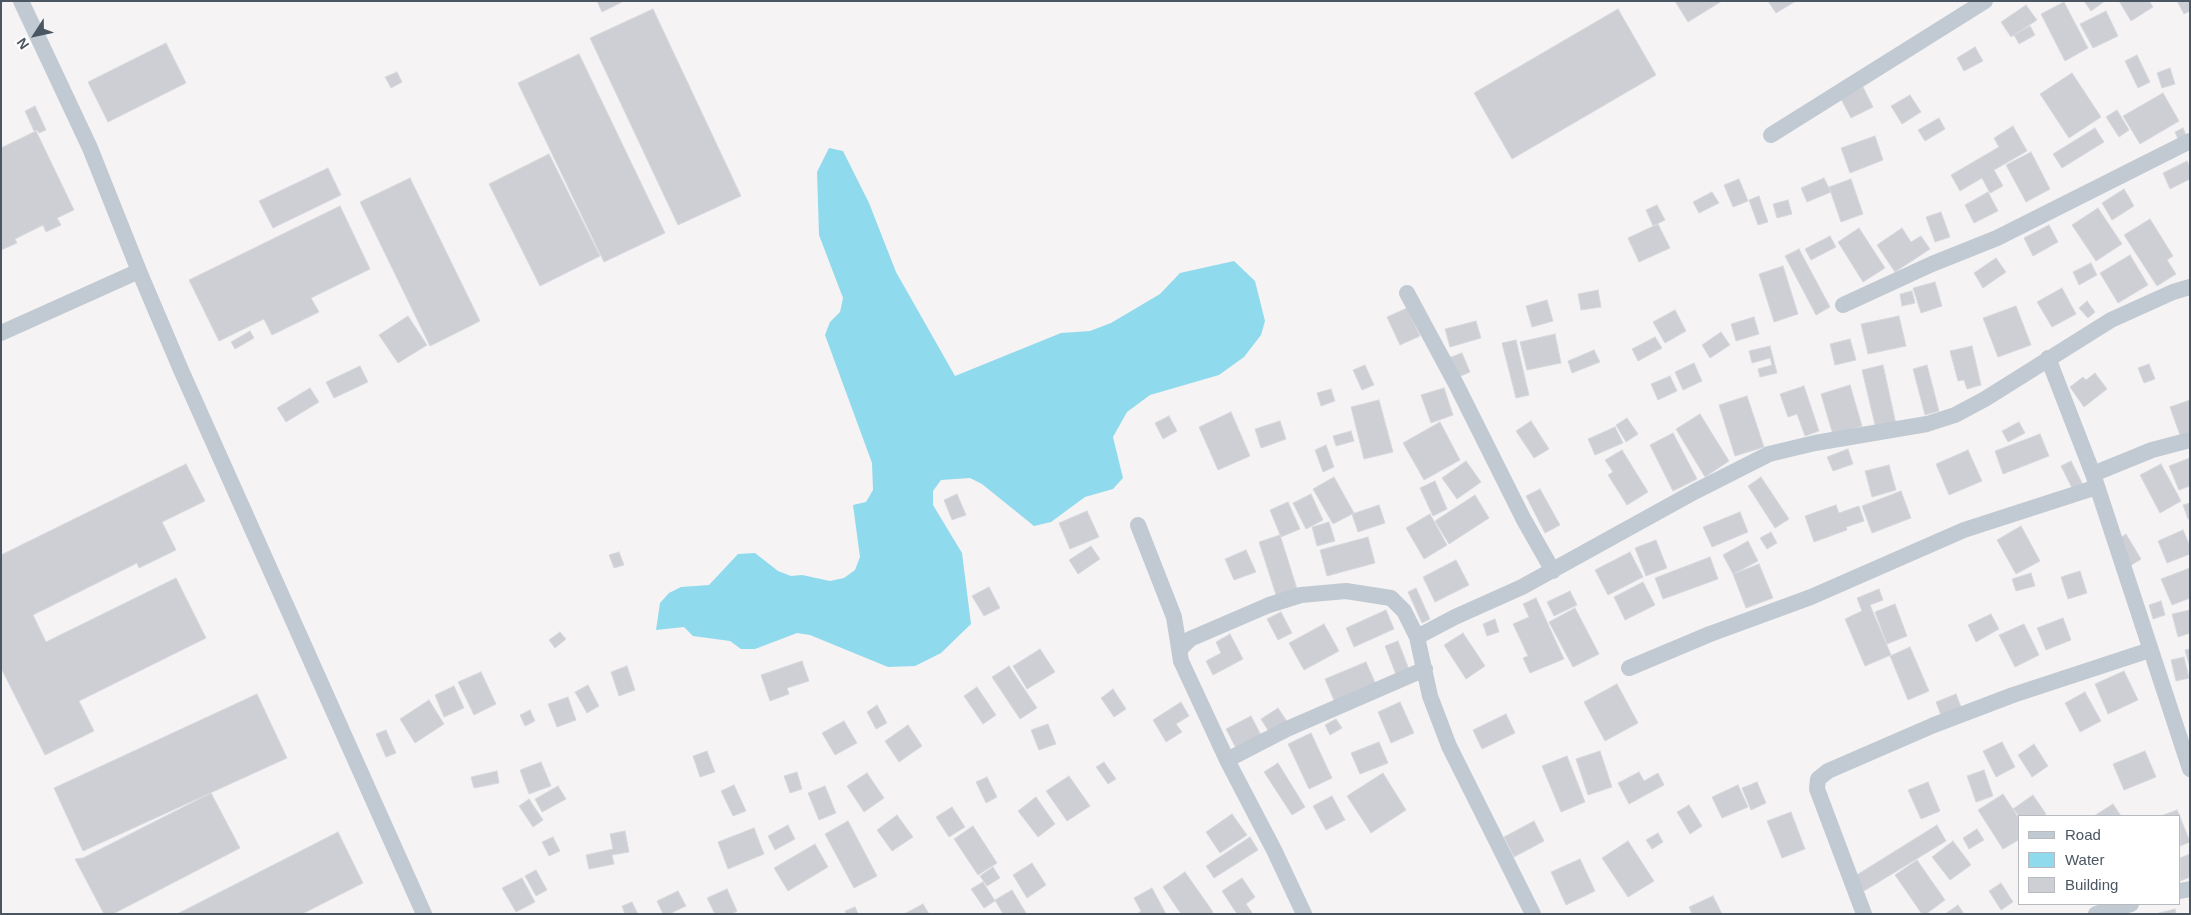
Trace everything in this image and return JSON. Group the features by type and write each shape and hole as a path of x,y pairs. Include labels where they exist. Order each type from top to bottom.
{"street":[{"path":"21,1 90,148 138,271 424,914"},
{"path":"1771,135 1985,1"},
{"path":"1842,305 1932,264 1997,238 2190,141"},
{"path":"1,333 138,271"},
{"path":"1417,637 1553,571 1694,492 1769,454 1815,443 1927,424 1955,416 2111,320 2173,292 2190,287"},
{"path":"1407,293 1456,384 1524,520 1553,571"},
{"path":"2048,358 2095,481 2190,769"},
{"path":"1629,668 1710,634 1811,597 1964,530 2095,481 2152,450 2190,440"},
{"path":"1138,525 1174,617 1182,661 1227,760 1274,850 1304,914"},
{"path":"1181,648 1190,639 1269,605 1301,595 1346,591 1390,598 1404,611 1417,637 1430,696 1449,746 1533,914"},
{"path":"1864,914 1818,789 1818,779 1828,771 1934,725 2013,695 2150,650"},
{"path":"1227,760 1287,729 1425,669"},
{"path":"2096,914 2128,905"}],"water":[{"path":"829,148 843,151 869,203 896,272 955,376 1061,333 1090,331 1111,323 1160,294 1180,273 1234,261 1255,281 1265,321 1261,335 1244,357 1219,375 1150,395 1127,412 1113,437 1123,478 1113,489 1085,497 1051,522 1034,526 982,484 970,478 941,480 933,491 933,505 962,553 971,624 941,653 915,666 888,667 810,635 797,633 755,649 741,649 730,641 693,636 684,627 656,630 660,603 669,593 681,587 709,585 738,554 755,553 778,571 791,576 802,575 830,581 844,578 855,570 860,557 853,505 866,502 873,490 872,463 825,335 830,322 840,312 843,298 819,235 817,172"}],"building":[{"path":"597,1 622,1 622,2 602,12"},
{"path":"1675,1 1722,1 1688,22"},
{"path":"1768,1 1796,1 1776,13"},
{"path":"2084,1 2105,1 2091,11"},
{"path":"2119,1 2149,1 2153,7 2131,21"},
{"path":"2177,1 2190,1 2190,11 2184,14"},
{"path":"2064,2 2088,48 2065,61 2041,14"},
{"path":"2026,5 2037,20 2011,37 2001,22"},
{"path":"653,9 741,196 678,225 590,38"},
{"path":"1618,9 1656,75 1512,159 1474,93"},
{"path":"2106,11 2118,36 2093,48 2080,24"},
{"path":"2030,26 2035,35 2019,44 2014,35"},
{"path":"166,43 186,83 108,122 88,82"},
{"path":"1975,47 1983,61 1964,71 1957,58"},
{"path":"579,54 665,233 604,262 518,83"},
{"path":"2137,55 2150,82 2138,88 2125,61"},
{"path":"2170,68 2175,84 2162,88 2157,73"},
{"path":"397,72 402,82 391,88 385,77"},
{"path":"2072,73 2101,117 2069,138 2040,94"},
{"path":"1863,87 1873,107 1851,118 1841,99"},
{"path":"2163,93 2179,121 2140,144 2123,116"},
{"path":"1910,95 1921,112 1902,124 1891,106"},
{"path":"35,106 46,130 39,133 37,130 34,131 25,111"},
{"path":"2117,110 2129,130 2119,137 2106,117"},
{"path":"1939,118 1945,129 1925,141 1918,130"},
{"path":"2013,126 2027,151 1994,170 2003,186 1990,193 1982,178 1960,191 1951,175 1999,147 1994,138"},
{"path":"2095,128 2104,142 2062,168 2053,154"},
{"path":"2183,128 2188,140 2180,144 2175,132"},
{"path":"36,131 74,210 57,218 61,225 46,232 43,225 15,239 17,243 1,250 1,148"},
{"path":"1875,136 1883,160 1850,173 1841,148"},
{"path":"2031,152 2050,189 2026,202 2006,165"},
{"path":"549,154 600,256 540,286 489,184"},
{"path":"2187,161 2190,167 2190,179 2170,189 2163,173"},
{"path":"328,168 341,195 273,228 259,201"},
{"path":"410,178 480,321 430,346 360,202"},
{"path":"1824,178 1831,192 1807,202 1801,188"},
{"path":"1739,179 1748,201 1733,207 1724,185"},
{"path":"1851,179 1863,214 1841,222 1829,187"},
{"path":"2124,189 2134,206 2112,220 2102,203"},
{"path":"1712,192 1719,203 1699,213 1693,202"},
{"path":"1988,192 1998,211 1974,223 1965,205"},
{"path":"1759,196 1768,222 1758,225 1749,200"},
{"path":"1788,200 1792,214 1777,218 1773,204"},
{"path":"1657,205 1665,220 1653,226 1646,210"},
{"path":"340,206 370,269 311,298 319,312 272,335 264,319 219,341 189,280"},
{"path":"2098,208 2122,244 2096,261 2072,225"},
{"path":"1941,212 1950,237 1935,242 1926,217"},
{"path":"2150,219 2173,256 2167,260 2176,274 2157,286 2124,235"},
{"path":"1658,224 1670,248 1639,262 1628,238"},
{"path":"2049,225 2058,242 2033,256 2024,238"},
{"path":"1859,228 1885,268 1863,282 1838,242"},
{"path":"1902,228 1911,242 1921,236 1930,249 1895,272 1877,245"},
{"path":"1830,236 1836,247 1811,260 1805,249"},
{"path":"1799,249 1830,307 1816,315 1785,256"},
{"path":"2130,255 2148,285 2118,303 2100,273"},
{"path":"1996,258 2006,272 1983,288 1974,273"},
{"path":"2091,263 2097,275 2079,285 2073,272"},
{"path":"1783,266 1798,314 1774,322 1759,274"},
{"path":"1935,282 1942,306 1921,313 1913,288"},
{"path":"2062,288 2076,314 2052,327 2037,302"},
{"path":"1598,290 1601,307 1581,310 1578,294"},
{"path":"1912,291 1915,303 1902,306 1900,294"},
{"path":"1547,300 1553,321 1532,327 1526,306"},
{"path":"2087,301 2095,312 2088,318 2079,308"},
{"path":"2016,306 2031,345 1998,357 1983,318"},
{"path":"1407,308 1420,336 1400,345 1387,317"},
{"path":"1675,310 1686,331 1665,343 1653,322"},
{"path":"408,316 427,345 398,363 379,335"},
{"path":"1899,316 1906,346 1868,354 1861,324"},
{"path":"1754,317 1759,334 1736,341 1731,324"},
{"path":"1476,321 1481,338 1450,347 1445,329"},
{"path":"250,331 254,338 235,349 231,342"},
{"path":"1721,332 1730,345 1710,358 1702,345"},
{"path":"1555,334 1561,363 1527,370 1520,342"},
{"path":"1655,337 1662,348 1638,361 1632,349"},
{"path":"1850,339 1856,360 1835,365 1830,344"},
{"path":"1516,340 1529,395 1516,398 1502,343"},
{"path":"1770,346 1777,373 1760,377 1758,369 1772,365 1770,358 1752,363 1749,351"},
{"path":"1972,346 1981,385 1967,389 1964,380 1958,381 1950,351"},
{"path":"1594,350 1600,362 1572,373 1568,361"},
{"path":"1462,353 1470,372 1454,379 1446,359"},
{"path":"1694,363 1702,381 1683,390 1675,372"},
{"path":"2149,364 2155,379 2144,383 2138,368"},
{"path":"1365,365 1374,385 1362,390 1353,370"},
{"path":"1883,365 1896,424 1876,429 1862,370"},
{"path":"1927,365 1939,411 1925,415 1913,369"},
{"path":"360,366 368,382 334,398 326,382"},
{"path":"2095,373 2107,389 2084,407 2070,387 2083,377 2086,380"},
{"path":"1670,376 1677,391 1658,400 1651,384"},
{"path":"1850,385 1862,426 1833,435 1821,394"},
{"path":"1804,386 1819,431 1805,436 1797,414 1788,417 1780,394"},
{"path":"310,388 319,402 286,422 277,408"},
{"path":"1444,388 1453,415 1431,423 1421,395"},
{"path":"1331,389 1335,401 1321,406 1317,393"},
{"path":"1747,396 1764,447 1735,456 1719,405"},
{"path":"1379,400 1393,452 1364,459 1351,407"},
{"path":"2190,400 2190,435 2181,438 2170,407"},
{"path":"1231,412 1250,456 1218,470 1199,427"},
{"path":"1700,414 1729,461 1705,477 1676,429"},
{"path":"1169,416 1177,431 1163,439 1155,423"},
{"path":"1627,418 1638,434 1626,442 1616,425"},
{"path":"1280,421 1286,439 1261,448 1255,429"},
{"path":"1531,421 1549,449 1534,458 1516,431"},
{"path":"1440,422 1460,460 1424,480 1403,443"},
{"path":"2019,422 2025,433 2008,442 2002,431"},
{"path":"1615,427 1623,443 1595,455 1588,439"},
{"path":"1351,431 1354,441 1336,446 1333,436"},
{"path":"1673,433 1697,479 1673,491 1650,445"},
{"path":"2040,434 2049,456 2003,474 1995,451"},
{"path":"1326,445 1334,467 1323,472 1315,450"},
{"path":"1848,449 1853,464 1833,471 1827,457"},
{"path":"1622,450 1648,492 1627,505 1608,475 1613,472 1605,460"},
{"path":"1968,450 1982,481 1949,495 1936,464"},
{"path":"2190,458 2190,486 2179,490 2169,466"},
{"path":"1466,461 1481,482 1457,499 1442,478"},
{"path":"2071,461 2083,485 2073,490 2061,466"},
{"path":"186,464 205,501 162,522 176,550 139,568 137,563 33,615 46,642 176,578 206,638 79,701 94,731 45,755 1,668 1,555"},
{"path":"2161,464 2181,501 2160,513 2140,475"},
{"path":"1889,465 1896,490 1872,497 1865,471"},
{"path":"1334,477 1354,513 1333,524 1313,489"},
{"path":"1761,477 1789,519 1775,528 1748,486"},
{"path":"1435,481 1447,509 1433,516 1420,488"},
{"path":"1540,489 1560,525 1545,533 1526,496"},
{"path":"1901,491 1911,518 1872,533 1862,506"},
{"path":"957,494 966,515 952,520 944,500"},
{"path":"1311,494 1323,520 1306,529 1293,503"},
{"path":"1475,495 1489,518 1449,544 1435,521"},
{"path":"1288,502 1300,529 1281,537 1270,510"},
{"path":"2190,503 2190,518 2188,519 2183,505"},
{"path":"1379,505 1385,523 1358,532 1352,514"},
{"path":"1836,505 1839,513 1859,506 1864,521 1846,527 1847,530 1814,542 1805,516"},
{"path":"1087,511 1099,537 1070,549 1059,523"},
{"path":"1740,512 1748,532 1712,547 1703,527"},
{"path":"1430,514 1447,545 1424,559 1406,528"},
{"path":"1329,522 1335,541 1317,546 1312,527"},
{"path":"2021,526 2040,561 2016,574 1997,540"},
{"path":"2183,530 2190,546 2190,554 2167,563 2158,541"},
{"path":"1771,532 1777,543 1767,549 1760,538"},
{"path":"2126,534 2141,559 2130,566 2115,541"},
{"path":"1280,535 1298,592 1277,598 1259,542"},
{"path":"1368,537 1375,563 1327,576 1320,550"},
{"path":"1656,540 1667,568 1646,576 1635,548"},
{"path":"1748,541 1758,561 1733,574 1723,555"},
{"path":"1091,546 1100,559 1078,574 1069,560"},
{"path":"1246,550 1256,572 1234,580 1225,559"},
{"path":"619,552 624,565 614,568 609,555"},
{"path":"1630,552 1643,577 1608,595 1595,570"},
{"path":"1710,557 1718,579 1663,599 1655,578"},
{"path":"1456,560 1469,585 1435,602 1423,577"},
{"path":"1759,564 1773,598 1746,608 1733,574"},
{"path":"2190,568 2190,598 2172,605 2161,579"},
{"path":"2080,571 2087,593 2068,599 2061,577"},
{"path":"2031,573 2035,586 2016,591 2012,579"},
{"path":"1643,582 1655,605 1625,620 1614,597"},
{"path":"989,587 1000,608 984,616 972,596"},
{"path":"1416,588 1430,619 1422,623 1408,592"},
{"path":"1879,589 1883,600 1870,605 1891,655 1865,666 1845,619 1862,611 1857,598"},
{"path":"1570,591 1577,605 1554,616 1547,602"},
{"path":"1536,598 1564,659 1530,673 1523,658 1528,656 1513,624 1529,617 1523,604"},
{"path":"2161,601 2165,615 2153,619 2149,605"},
{"path":"1895,604 1907,636 1887,644 1875,612"},
{"path":"1575,608 1599,654 1573,667 1549,622"},
{"path":"1386,610 1394,629 1354,647 1346,628"},
{"path":"2190,610 2190,633 2178,637 2172,614"},
{"path":"1281,612 1292,633 1278,640 1267,619"},
{"path":"1991,614 1999,629 1976,642 1968,625"},
{"path":"2063,618 2071,640 2046,650 2037,628"},
{"path":"1495,619 1499,632 1487,636 1483,624"},
{"path":"1324,624 1339,651 1304,670 1289,643"},
{"path":"2024,624 2039,655 2015,667 1999,635"},
{"path":"560,632 566,639 555,648 549,640"},
{"path":"1463,633 1485,666 1466,679 1444,645"},
{"path":"1230,634 1243,659 1213,675 1206,661 1221,653 1216,642"},
{"path":"1398,641 1410,672 1397,677 1385,646"},
{"path":"1910,647 1929,691 1908,700 1890,656"},
{"path":"1040,649 1055,672 1027,689 1013,666"},
{"path":"2190,649 2190,668 2185,650"},
{"path":"2184,657 2189,678 2176,681 2171,660"},
{"path":"802,661 809,681 787,688 789,694 770,701 761,675"},
{"path":"1366,662 1377,687 1336,705 1325,679"},
{"path":"627,666 635,690 619,696 611,672"},
{"path":"1009,666 1037,708 1020,719 992,677"},
{"path":"2124,671 2138,700 2108,714 2095,684"},
{"path":"481,672 496,704 474,715 458,682"},
{"path":"1617,684 1638,723 1605,741 1584,702"},
{"path":"588,685 599,706 587,713 575,692"},
{"path":"454,686 464,708 444,717 435,695"},
{"path":"977,687 996,715 983,724 964,696"},
{"path":"1113,689 1126,709 1114,717 1101,698"},
{"path":"2085,692 2101,721 2080,732 2065,703"},
{"path":"257,694 287,758 83,851 54,788"},
{"path":"1956,694 1961,707 1941,715 1936,702"},
{"path":"568,697 576,720 557,727 548,704"},
{"path":"429,700 444,724 415,743 400,719"},
{"path":"1181,702 1189,716 1176,724 1182,732 1166,742 1153,720"},
{"path":"1400,702 1414,733 1391,743 1378,712"},
{"path":"877,705 887,723 876,729 867,712"},
{"path":"1278,708 1288,723 1271,735 1261,719"},
{"path":"530,710 535,721 525,726 520,715"},
{"path":"1506,714 1515,733 1482,749 1473,730"},
{"path":"1251,716 1263,739 1238,752 1226,729"},
{"path":"1336,719 1342,728 1330,735 1325,725"},
{"path":"844,721 857,743 835,755 822,733"},
{"path":"1048,724 1056,744 1039,750 1031,730"},
{"path":"908,725 922,746 899,762 885,741"},
{"path":"386,730 396,753 386,757 376,734"},
{"path":"1311,733 1332,778 1309,789 1288,744"},
{"path":"1379,742 1388,763 1360,774 1351,753"},
{"path":"2002,742 2015,767 1996,777 1983,751"},
{"path":"2034,744 2048,766 2032,777 2018,755"},
{"path":"707,751 715,772 700,777 693,756"},
{"path":"1600,751 1612,787 1588,795 1576,759"},
{"path":"2145,751 2156,777 2124,790 2113,764"},
{"path":"1567,756 1585,802 1561,812 1542,766"},
{"path":"541,762 551,786 529,794 520,770"},
{"path":"1104,762 1116,779 1108,784 1096,767"},
{"path":"1278,763 1305,807 1292,815 1264,772"},
{"path":"1984,770 1993,796 1976,802 1967,776"},
{"path":"497,771 499,783 474,788 471,777"},
{"path":"797,772 802,789 790,793 784,776"},
{"path":"1639,772 1644,781 1658,773 1664,785 1629,804 1618,783"},
{"path":"867,773 884,798 864,812 847,786"},
{"path":"1383,773 1406,810 1371,833 1347,796"},
{"path":"1069,776 1090,806 1067,821 1046,791"},
{"path":"987,777 997,797 986,803 976,782"},
{"path":"1757,782 1766,803 1751,810 1742,788"},
{"path":"1928,782 1940,811 1921,819 1908,790"},
{"path":"734,785 746,811 733,816 721,791"},
{"path":"1738,785 1748,807 1722,818 1712,797"},
{"path":"558,786 566,799 542,812 535,799"},
{"path":"825,786 836,813 819,820 808,793"},
{"path":"211,793 240,848 113,914 104,914 75,859 83,858"},
{"path":"2003,794 2018,817 2018,840 2003,849 1978,810"},
{"path":"2033,795 2046,814 2018,815 2013,809"},
{"path":"1332,796 1345,820 1326,830 1313,806"},
{"path":"1036,797 1055,824 1038,837 1018,811"},
{"path":"529,799 543,820 533,827 519,806"},
{"path":"2113,804 2120,815 2096,815"},
{"path":"1689,805 1702,826 1690,834 1677,812"},
{"path":"952,807 965,827 949,837 936,817"},
{"path":"2177,810 2180,815 2164,815"},
{"path":"1791,812 1805,849 1782,858 1767,821"},
{"path":"1232,814 1247,835 1220,853 1206,832"},
{"path":"897,815 913,837 892,851 877,830"},
{"path":"2181,820 2190,842 2181,846"},
{"path":"848,821 877,876 854,888 825,834"},
{"path":"1534,821 1544,841 1514,857 1504,837"},
{"path":"788,825 795,839 775,850 768,836"},
{"path":"1937,825 1946,841 1864,891 1855,876"},
{"path":"973,826 997,863 978,875 954,839"},
{"path":"754,828 764,854 728,869 718,842"},
{"path":"1977,829 1984,840 1969,849 1963,838"},
{"path":"625,831 629,852 612,855 614,864 589,869 586,855 613,849 610,834"},
{"path":"338,832 363,883 302,914 177,914"},
{"path":"1658,833 1663,842 1652,849 1646,840"},
{"path":"553,837 560,851 549,856 542,842"},
{"path":"1250,837 1258,850 1214,878 1206,866"},
{"path":"1628,841 1654,881 1628,897 1602,858"},
{"path":"1953,841 1971,865 1950,880 1932,857"},
{"path":"815,844 828,867 788,891 774,868"},
{"path":"2190,854 2190,877 2181,881 2181,858"},
{"path":"1580,859 1595,891 1566,905 1551,872"},
{"path":"1917,860 1945,900 1926,914 1922,914 1895,875"},
{"path":"1032,863 1046,885 1027,898 1013,875"},
{"path":"993,867 1000,878 987,886 980,876"},
{"path":"536,870 547,890 536,896 525,876"},
{"path":"1185,872 1213,912 1211,914 1181,914 1163,887"},
{"path":"522,878 535,902 516,912 502,888"},
{"path":"1242,878 1255,897 1246,904 1253,914 1237,914 1222,891"},
{"path":"983,882 995,901 984,908 971,889"},
{"path":"2001,883 2013,902 2001,910 1989,891"},
{"path":"1152,888 1166,914 1137,914 1141,911 1134,898"},
{"path":"727,889 737,911 732,914 715,914 707,898"},
{"path":"1012,890 1025,914 1003,914 995,900"},
{"path":"678,891 686,906 669,914 663,914 657,901"},
{"path":"1713,896 1722,914 1692,914 1689,907"},
{"path":"632,902 638,914 625,914 622,906"},
{"path":"923,904 929,914 904,914"},
{"path":"1958,905 1964,914 1945,914"},
{"path":"855,907 858,914 846,914 845,911"},
{"path":"2175,909 2176,914 2159,913"}]}
